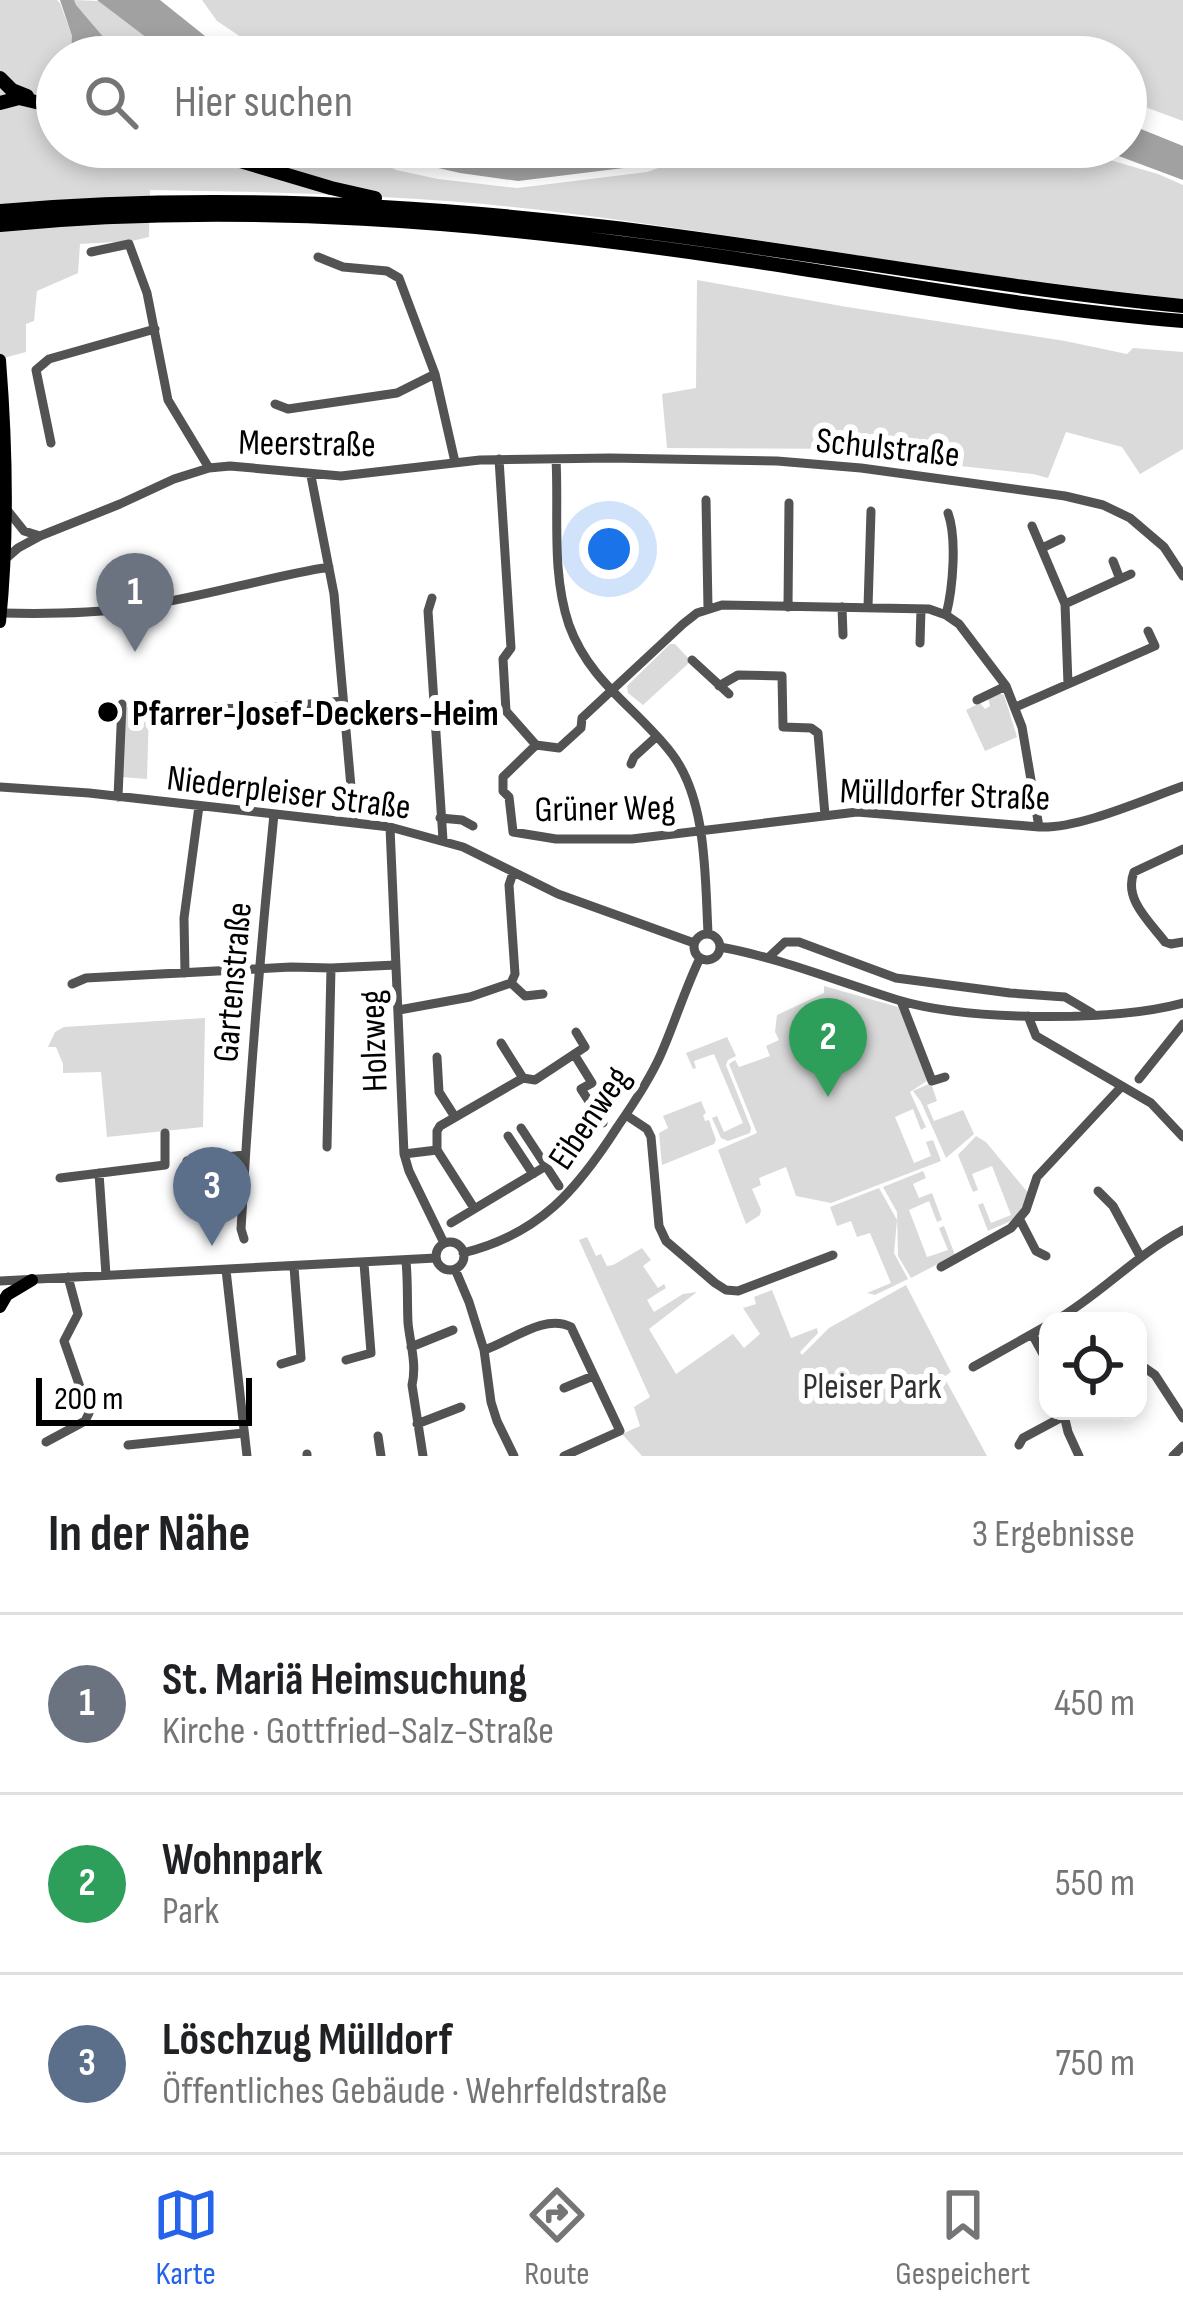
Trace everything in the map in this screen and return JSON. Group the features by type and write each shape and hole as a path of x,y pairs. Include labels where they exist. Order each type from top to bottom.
{"highway":[{"path":"0,78 12,90 36,99"},
{"path":"0,103 19,98 36,102"},
{"path":"264,168 427,208"},
{"path":"0,211 196,202 427,208 610,227 986,283 1183,306"},
{"path":"0,225 163,215 420,221 600,240 1183,321"}],"main road":[{"path":"0,360 7,509 0,617"},
{"path":"0,1307 7,1295 32,1280"}],"street":[{"path":"91,252 129,244 155,329 168,400 209,468"},
{"path":"318,256 343,267 387,271 399,278 435,374 455,462"},
{"path":"51,443 36,370 50,359 155,329"},
{"path":"275,404 288,409 397,393 435,374"},
{"path":"500,459 512,648 502,659 506,711 536,745 559,748 570,761"},
{"path":"556,459 560,574 569,626 586,660 611,693 670,752 686,777 700,832 708,933"},
{"name":"Meerstraße","path":"3,561 40,536 209,468 340,476 455,462 556,459"},
{"name":"Schulstraße","path":"556,459 798,463 1065,496 1103,505 1130,518 1156,538 1182,573"},
{"path":"311,476 337,617 354,821"},
{"path":"706,500 708,608"},
{"path":"788,607 789,503"},
{"path":"7,509 25,531 40,536"},
{"path":"868,608 871,511"},
{"path":"946,614 952,550 948,513"},
{"path":"1032,526 1065,604 1068,684"},
{"path":"1042,548 1061,539"},
{"path":"1065,604 1126,576 1113,561"},
{"path":"0,617 134,608 329,567"},
{"path":"432,598 428,611 442,840"},
{"path":"559,748 581,728 582,718 683,624 708,608 722,604 921,609 946,614 971,638 1006,686 1027,748 1040,826"},
{"path":"842,607 843,634"},
{"path":"920,643 921,609"},
{"path":"1016,707 1155,646 1148,631"},
{"path":"692,660 729,694"},
{"path":"719,686 738,675 782,676 783,727 811,728 818,733 826,814"},
{"path":"977,700 1006,686"},
{"path":"210,708 343,701"},
{"path":"118,797 122,704"},
{"path":"631,764 656,737"},
{"name":"Grüner Weg","path":"536,745 502,777 513,832 575,840 700,832"},
{"name":"Niederpleiser Straße","path":"0,787 390,827 442,840 558,895 694,943"},
{"name":"Mülldorfer Straße","path":"700,832 857,812 1058,826 1183,787"},
{"path":"184,973 184,918 199,806"},
{"name":"Gartenstraße","path":"244,1239 258,970 274,814"},
{"path":"440,818 472,826"},
{"name":"Holzweg","path":"390,827 404,1154 444,1243"},
{"path":"1183,849 1134,872 1130,891 1166,942 1183,942"},
{"path":"399,1010 470,998 511,983 515,974 509,885 513,873"},
{"path":"708,933 718,939 720,947 713,958 700,958 694,943 708,933"},
{"path":"768,958 785,942 799,942 896,978 1065,997 1093,1014"},
{"path":"720,947 901,1001 956,1011 1093,1014 1183,1003"},
{"name":"Eibenweg","path":"464,1253 516,1234 552,1210 575,1187 626,1115 661,1054 700,958"},
{"path":"72,984 86,978 396,965"},
{"path":"327,1147 331,968"},
{"path":"511,983 525,996 543,994"},
{"path":"901,1001 932,1081 945,1076"},
{"path":"1028,1016 1036,1036 1151,1103 1183,1137"},
{"path":"1139,1079 1183,1024"},
{"path":"474,1208 437,1150 438,1128 523,1078 535,1080 585,1047 576,1032"},
{"path":"501,1043 523,1078"},
{"path":"574,1054 592,1083 581,1089 603,1124"},
{"path":"436,1057 439,1092 454,1117"},
{"path":"941,1267 1020,1220 1037,1177 1122,1086"},
{"path":"626,1115 651,1137 658,1226 666,1241 715,1283 738,1291 832,1255"},
{"path":"521,1128 559,1186"},
{"path":"60,1178 165,1165 165,1133"},
{"path":"508,1136 532,1174"},
{"path":"404,1154 437,1150"},
{"path":"187,1161 245,1155"},
{"path":"452,1223 546,1166"},
{"path":"99,1173 106,1276"},
{"path":"1098,1191 1113,1206 1140,1256"},
{"path":"1020,1220 1036,1251 1046,1256"},
{"path":"1070,1312 1092,1299 1140,1256 1183,1230"},
{"path":"444,1243 456,1244 464,1253 455,1269 444,1269 436,1258 444,1243"},
{"path":"0,1281 436,1258"},
{"path":"406,1261 423,1456"},
{"path":"346,1360 371,1353 364,1263"},
{"path":"281,1364 301,1358 294,1267"},
{"path":"455,1269 484,1350 491,1402 514,1456"},
{"path":"226,1270 247,1456"},
{"path":"46,1442 89,1413 64,1341 78,1314 68,1277"},
{"path":"484,1350 546,1324 562,1322 571,1327 620,1431 564,1456"},
{"path":"411,1347 453,1330"},
{"path":"973,1366 1039,1330"},
{"path":"1032,1334 1039,1347"},
{"path":"1147,1369 1183,1418"},
{"path":"565,1388 593,1376"},
{"path":"417,1424 461,1407"},
{"path":"1018,1445 1052,1420"},
{"path":"1065,1420 1078,1456"},
{"path":"128,1445 244,1432"},
{"path":"379,1436 381,1456"},
{"path":"595,1443 601,1456"},
{"path":"1173,1456 1183,1446"}],"green space":[{"path":"0,0 57,0 72,36 36,36 36,168 392,168 438,179 517,188 658,168 1137,168 1183,185 1183,299 541,210 395,198 150,190 149,237 80,244 78,273 37,291 34,321 26,324 26,352 0,359"},
{"path":"74,0 99,1 145,36 101,36"},
{"path":"202,0 1183,0 1183,121 1147,108 1147,36 240,36 217,21"},
{"path":"697,280 1127,354 1133,348 1183,352 1183,449 1140,474 1122,447 1066,432 1048,478 951,465 893,449 667,448 662,394 696,388"},
{"path":"670,644 691,661 643,705 628,693 627,686"},
{"path":"1004,695 1017,737 985,751 966,710 980,703 985,709 990,706 988,698"},
{"path":"125,707 149,708 147,779 121,777"},
{"path":"824,986 898,1007 930,1079 910,1092 926,1127 921,1130 913,1109 895,1117 914,1163 931,1156 926,1142 933,1140 941,1161 831,1203 796,1196 786,1167 759,1178 761,1185 752,1189 760,1215 746,1224 718,1150 757,1133 729,1064 735,1060 739,1067 770,1056 766,1046 779,1040 777,1015 824,993"},
{"path":"205,1018 203,1127 107,1137 101,1072 63,1073 56,1047 48,1047 55,1032 64,1027"},
{"path":"727,1037 736,1056 726,1065 751,1128 750,1133 728,1141 721,1138 712,1118 717,1116 724,1132 743,1123 714,1054 694,1061 693,1069 686,1053"},
{"path":"931,1083 937,1101 927,1105 934,1121 963,1110 974,1134 946,1158 913,1091"},
{"path":"701,1101 714,1144 662,1165 659,1133 668,1128 663,1116"},
{"path":"976,1136 1029,1194 1019,1214 988,1231 978,1205 983,1203 991,1223 1011,1215 992,1166 972,1174 978,1190 973,1192 958,1155"},
{"path":"923,1171 926,1178 913,1184 919,1198 932,1193 942,1220 937,1222 929,1201 909,1210 927,1257 948,1250 939,1228 944,1226 955,1255 911,1278 898,1256 897,1212 883,1187"},
{"path":"879,1188 897,1220 894,1253 908,1279 875,1295 867,1293 891,1283 870,1233 857,1237 851,1221 837,1226 830,1207"},
{"name":"Pleiser Park","path":"587,1237 607,1266 642,1248 651,1260 643,1266 658,1288 664,1284 666,1288 647,1300 654,1312 683,1294 697,1292 649,1329 676,1374 733,1334 744,1348 760,1334 743,1308 772,1290 791,1338 817,1328 802,1355 829,1328 906,1285 951,1372 944,1377 987,1456 642,1456 622,1434 640,1426 634,1407 650,1397 579,1240"}],"shaded area":[{"path":"60,0 74,0 102,36 72,36"},
{"path":"97,0 160,0 205,36 144,36"},
{"path":"1147,131 1183,146 1183,180 1147,167"},
{"path":"438,168 624,168 518,181"}],"place":[{"name":"St. Mariä Heimsuchung","path":"135,652"},
{"name":"Pfarrer-Josef-Deckers-Heim","path":"108,712"},
{"name":"Wohnpark","path":"828,1097"},
{"name":"Löschzug Mülldorf","path":"212,1246"}]}
